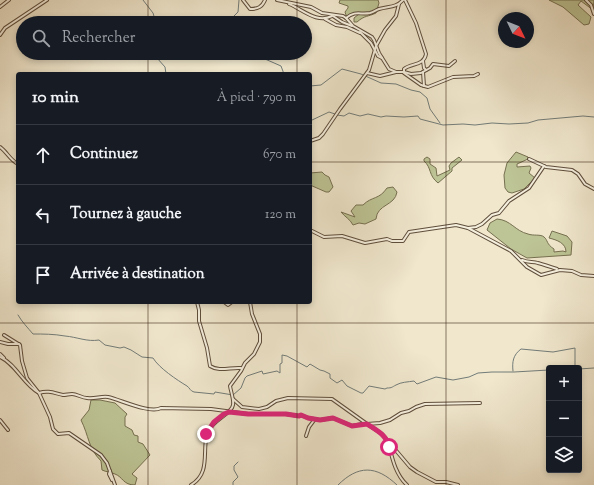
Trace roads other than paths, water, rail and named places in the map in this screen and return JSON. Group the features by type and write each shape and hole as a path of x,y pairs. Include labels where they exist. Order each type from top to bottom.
{"street":[{"path":"0,6 9,0"},
{"path":"23,16 47,0"},
{"path":"243,0 250,9 262,6 265,0"},
{"path":"277,0 311,7 353,26 372,37 389,69 396,72"},
{"path":"346,18 351,14 370,13 380,8 392,7 404,0 416,23 426,50 426,56 423,61 416,65 407,67 404,69 404,72"},
{"path":"586,0 594,14"},
{"path":"288,3 307,14 324,18 336,25 347,27 360,33 371,43 378,56 383,59"},
{"path":"312,140 319,138 323,134 366,75 369,70 376,46 385,30 396,16 399,4"},
{"path":"324,18 331,16 343,16 353,26"},
{"path":"0,35 5,28 16,21"},
{"path":"358,29 360,33"},
{"path":"423,61 424,86"},
{"path":"366,75 380,76 396,72 411,74 424,71 433,64 449,66 455,61"},
{"path":"404,72 421,85 428,87 453,77 474,76 478,74"},
{"path":"0,146 6,151 12,161 16,163"},
{"path":"529,159 544,166 572,170 578,174 585,184 594,189"},
{"path":"468,228 480,225 492,215 499,213 509,201 529,188 544,166"},
{"path":"312,231 324,237 342,236 364,243 387,239 392,241 403,241 409,232 456,225 468,228 511,251 516,257 528,262 537,263 546,267 560,270 572,271 581,275 594,276"},
{"path":"519,258 527,267 541,275 560,270"},
{"path":"198,304 199,321 207,348 210,366 221,370 241,368"},
{"path":"191,485 197,481 204,469 208,431 214,422 231,410 234,404 230,386 260,342 260,334 252,314 250,304"},
{"path":"4,335 19,344 27,378 39,393 55,432 58,434 69,433 90,447 105,460 115,484"},
{"path":"0,342 19,344"},
{"path":"0,356 39,393"},
{"path":"39,393 45,391 65,395 73,394 88,399 102,396 134,404 141,408 156,410 162,408 212,409 248,414 301,415 315,419 333,418 352,426 380,423 390,420 401,413 425,404 480,403"},
{"path":"233,399 242,407 259,409 267,407 276,401 288,398 332,399 378,430 417,472 436,482 446,482 458,485"},
{"path":"306,436 309,427 315,419"},
{"path":"0,420 8,430"},
{"path":"388,440 393,461 401,479 407,485"}],"waterway":[{"path":"143,0 154,16"},
{"path":"234,16 238,12 239,0"},
{"path":"159,60 165,67 166,72"},
{"path":"267,60 281,66 283,72"},
{"path":"312,86 321,85 342,69 361,74 381,83 396,84 420,92 427,98 430,109 440,123"},
{"path":"312,120 329,112 335,114"},
{"path":"337,115 344,116 349,113 360,116 368,114 381,117 418,116 420,119 443,125 528,123 538,120 583,116 594,117"},
{"path":"18,315 33,334 99,340 105,345 120,348 124,347 142,357 153,358 164,370 194,392 214,394 215,392 233,395 241,388 247,376 262,371 263,374 277,371 280,373 282,355 287,356 307,367 310,364 330,374 330,378 337,383 342,380 347,386 361,393 363,393 369,386 385,389 405,382 414,381 417,384 436,377 453,380 469,377 478,373 546,370"},
{"path":"513,371 514,359 516,354 521,349 553,352 575,348 575,365"},
{"path":"582,369 594,368"},
{"path":"233,485 233,482 238,477 234,470 234,466 238,462"},
{"path":"338,485 345,478 360,471 367,470 382,474 397,485"}]}
